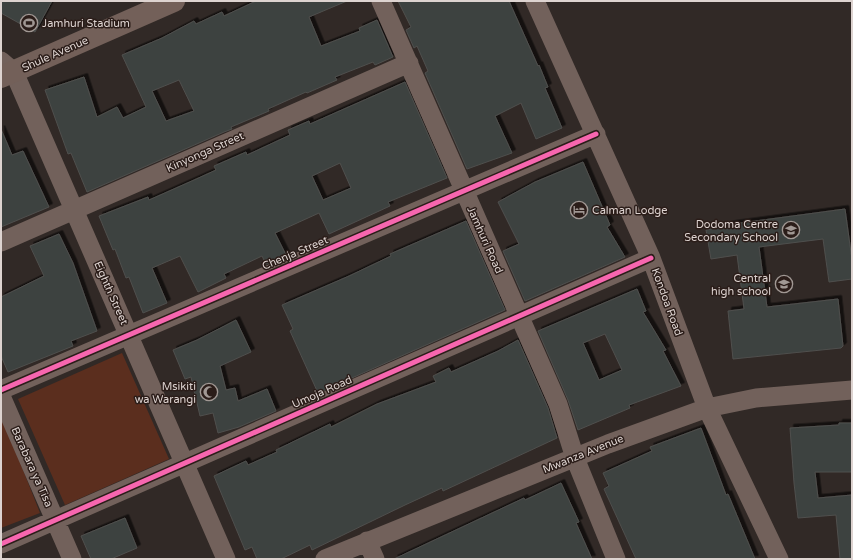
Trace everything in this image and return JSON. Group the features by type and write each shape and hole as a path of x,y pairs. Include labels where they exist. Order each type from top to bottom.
{"main road":[{"name":"Shule Avenue","path":"6,70 174,1"}],"street":[{"name":"Jamhuri Road","path":"381,1 463,191 558,404 575,458 616,559"},
{"name":"Kondoa Road","path":"534,1 596,134 651,258 706,408 779,559"},
{"name":"Kinyonga Street","path":"1,242 409,63"},
{"name":"Eighth Street","path":"6,70 74,210 226,559"},
{"name":"Chenja Street","path":"1,390 596,134"},
{"name":"Umoja Road","path":"1,544 651,258"},
{"name":"Mwanza Avenue","path":"325,559 608,444 706,408 756,398 852,390"},
{"name":"Barabara ya Tisa","path":"1,396 72,559"},
{"path":"367,541 375,559"}],"shaded area":[{"path":"122,353 169,459 65,505 18,399"},
{"path":"1,414 40,513 1,528"}],"building":[{"name":"Jamhuri Stadium","path":"1,1 52,1 35,32 1,13"},
{"path":"256,1 347,1 309,17 321,46 360,31 359,28 377,20 393,57 375,65 373,62 335,77 337,80 268,109 269,111 231,127 232,129 87,192 71,153 68,154 45,90 84,77 97,117 117,107 123,118 146,107 122,55 162,38 194,21 196,24 222,12 224,16","holes":["179,80 194,111 166,121 152,91"]},
{"path":"398,1 509,1 538,66 539,65 548,87 545,88 562,128 536,139 521,103 495,116 512,153 467,169 425,73 428,71 417,46 414,48 406,30 411,27"},
{"path":"405,82 447,178 388,202 390,206 329,234 319,213 275,233 286,255 266,264 262,256 224,274 226,278 198,292 180,256 152,268 167,303 143,313 129,277 126,278 115,249 113,250 99,216 148,197 149,200 216,170 214,166 246,152 247,155 290,135 288,130 309,121 310,124","holes":["340,163 351,188 323,200 312,176"]},
{"path":"1,129 12,155 23,151 49,207 1,227"},
{"path":"583,162 610,225 607,227 625,257 525,301 503,251 519,244 498,202 535,182"},
{"path":"845,209 852,260 852,279 829,282 823,239 759,247 767,307 838,299 843,346 841,348 733,359 728,311 744,309 737,255 711,259 706,230 733,224"},
{"path":"466,221 505,310 318,393 290,331 293,329 282,305 349,276 391,256 390,254"},
{"path":"59,234 73,263 97,331 71,341 73,346 8,372 1,356 1,297 44,276 30,246"},
{"path":"637,289 646,311 643,312 666,350 663,351 681,386 629,405 630,408 578,430 568,400 538,331","holes":["605,334 622,370 599,380 583,343"]},
{"path":"236,320 251,352 220,366 226,390 235,388 238,401 267,389 276,411 239,427 218,433 213,413 200,416 191,377 185,379 173,350 197,340"},
{"path":"518,340 548,408 557,438 443,491 442,488 312,550 310,545 281,559 257,559 252,547 245,550 214,476 246,461 248,465 277,452 276,450 330,424 331,427 377,404 436,382 433,376 449,368 451,372 498,351"},
{"path":"839,423 852,423 852,472 815,472 818,498 852,495 852,559 840,559 836,515 798,518 794,483 790,428 839,425"},
{"path":"701,428 726,495 728,494 755,559 636,559 604,489 609,486 603,473 652,451 650,447"},
{"path":"561,483 579,522 576,523 592,559 394,559 524,498 525,500"},
{"path":"125,518 137,548 111,559 91,559 81,536"}],"cycle path":[{"path":"1,390 596,134"},
{"path":"1,544 651,258"}],"place":[{"name":"Jamhuri Stadium","path":"29,23"},
{"name":"Calman Lodge","path":"579,210"},
{"name":"Dodoma Centre Secondary School","path":"791,230"},
{"name":"Central high school","path":"784,284"},
{"name":"Msikiti wa Warangi","path":"209,392"}]}
